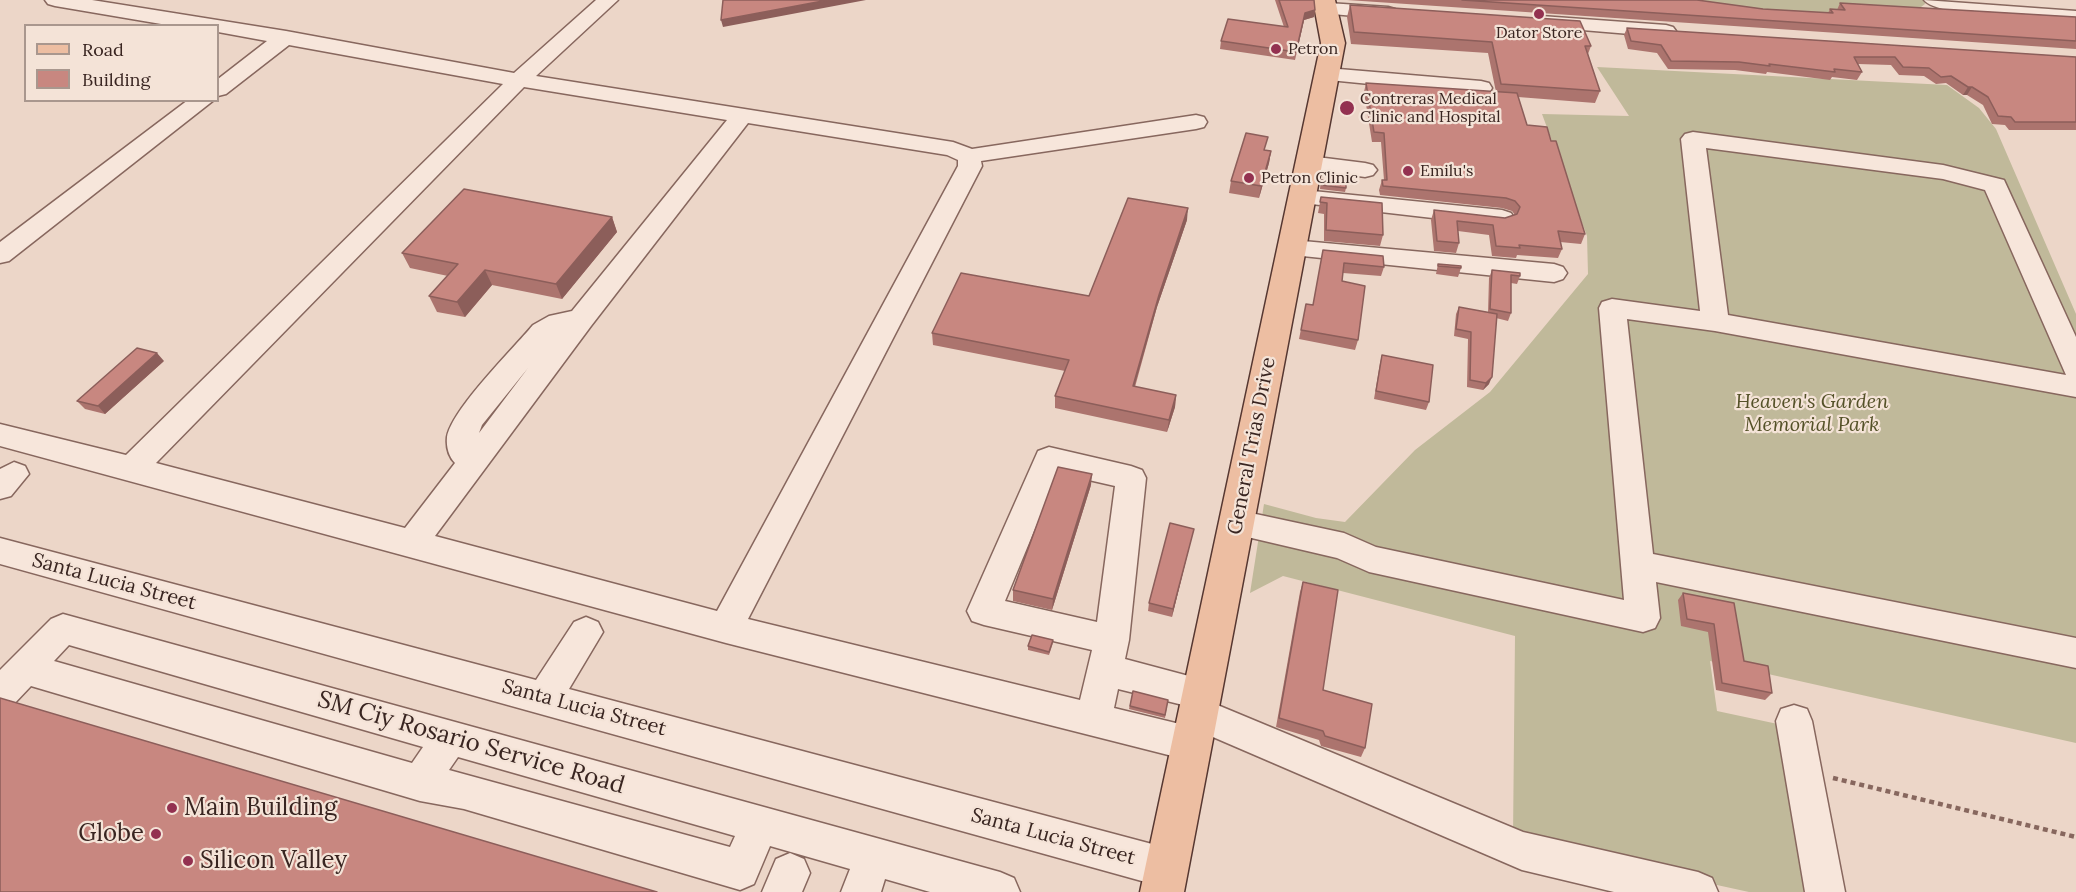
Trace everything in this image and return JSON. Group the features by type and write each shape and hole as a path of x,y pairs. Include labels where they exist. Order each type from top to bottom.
{"main road":[{"name":"General Trias Drive","path":"1164,880 1333,43 1326,4"}],"street":[{"path":"55,0 203,24"},
{"path":"132,468 519,80 608,0"},
{"path":"1934,0 1949,6 2023,7 2076,16"},
{"path":"1326,4 1411,14"},
{"path":"1518,21 1684,32"},
{"path":"219,27 519,80 953,149 969,156 1196,122"},
{"path":"219,88 286,37"},
{"path":"1327,74 1481,88"},
{"path":"0,255 200,102"},
{"path":"412,543 473,461 463,453 462,437 469,420 543,332 560,323 582,320 742,116"},
{"path":"1715,322 1693,139 1943,172 1995,185 2076,368"},
{"path":"726,628 970,166 969,156"},
{"path":"1309,163 1365,170"},
{"path":"1303,197 1502,218"},
{"path":"1292,248 1554,273"},
{"path":"1235,529 1343,560 1369,559 1640,618 1644,616 1612,308 1715,322 2076,387"},
{"path":"0,435 132,468 726,628 1093,719 1197,717"},
{"path":"1093,719 1108,655 1131,478 1049,459 984,611 1108,655 1197,717 1522,851 1698,892"},
{"name":"Santa Lucia Street","path":"0,551 544,698 1164,880"},
{"path":"1638,565 2076,653"},
{"name":"SM Ciy Rosario Service Road","path":"12,681 63,629 874,856 977,889"},
{"path":"544,698 586,632"},
{"path":"12,681 420,783 464,790 740,870 760,824"},
{"path":"1794,721 1825,892"},
{"path":"420,783 450,737"},
{"path":"861,892 874,856"}],"path":[{"path":"1803,771 2076,837"}],"green space":[{"path":"1637,0 1924,0 1925,4 1917,10 1835,10 1832,15"},
{"name":"Heaven's Garden Memorial Park","path":"1597,67 1947,85 1979,108 1996,129 2076,314 2076,743 1710,661 1717,711 1787,726 1816,892 1749,892 1584,856 1513,837 1515,636 1283,576 1250,593 1264,504 1316,518 1345,522 1415,450 1490,392 1588,274 1587,236 1542,114 1629,116"}],"building":[{"path":"723,0 828,0 721,20"},
{"path":"1279,0 1314,0 1315,10 1305,13 1296,52 1221,41 1228,19 1288,27"},
{"path":"1462,0 1697,0 1763,9 1833,13 1830,9 1845,10 1840,3 2076,17 2076,41"},
{"path":"1350,5 1580,21 1591,46 1585,46 1600,91 1501,84 1492,42 1354,32"},
{"path":"1627,28 2076,57 2076,122 2015,122 2011,117 1998,116 1988,97 1972,87 1968,87 1951,76 1941,77 1929,68 1903,67 1895,57 1854,57 1862,72 1834,69 1835,72 1739,62 1671,61 1661,45 1631,41"},
{"path":"1366,83 1517,93 1527,125 1547,127 1551,141 1556,141 1585,234 1558,231 1562,249 1519,245 1520,248 1496,246 1493,225 1457,221 1459,243 1437,241 1434,210 1505,218 1517,214 1520,207 1515,201 1506,198 1383,186 1382,180 1387,180 1384,133 1374,132"},
{"name":"Petron Clinic","path":"1246,133 1268,137 1264,150 1271,151 1261,186 1231,181"},
{"path":"1321,180 1346,183 1346,188 1321,185"},
{"path":"464,189 612,217 556,284 485,270 457,302 429,296 458,264 402,253"},
{"path":"1321,197 1382,203 1383,235 1326,230 1327,203 1320,202"},
{"path":"1128,198 1188,208 1159,295 1133,386 1176,395 1169,420 1055,396 1069,360 932,333 961,273 1089,296"},
{"path":"1323,250 1383,256 1384,267 1344,263 1342,281 1365,286 1358,340 1301,330 1306,304 1313,305"},
{"path":"1438,264 1461,266 1461,268 1438,266"},
{"path":"1492,270 1520,273 1520,276 1511,275 1511,313 1490,309"},
{"path":"1459,307 1497,314 1492,377 1486,383 1470,380 1471,332 1456,329"},
{"path":"137,348 157,353 98,406 77,401"},
{"path":"1382,355 1433,365 1429,402 1376,391"},
{"path":"1058,467 1092,474 1053,599 1013,590"},
{"path":"1170,523 1194,529 1173,609 1149,603"},
{"path":"1303,582 1338,590 1323,690 1372,704 1365,748 1325,736 1323,731 1279,718"},
{"path":"1683,593 1734,603 1744,661 1768,666 1772,693 1722,683 1714,624 1687,619"},
{"path":"1032,635 1053,640 1049,652 1028,646"},
{"path":"1133,691 1168,700 1165,715 1130,706"},
{"name":"Main Building","path":"0,698 657,892 0,892"}],"place":[{"name":"Dator Store","path":"1539,14"},
{"name":"Petron","path":"1276,49"},
{"name":"Contreras Medical Clinic and Hospital","path":"1347,108"},
{"name":"Emilu's","path":"1408,171"},
{"name":"Petron Clinic","path":"1249,178"},
{"name":"Main Building","path":"172,808"},
{"name":"Globe","path":"156,834"},
{"name":"Silicon Valley","path":"188,861"}]}
